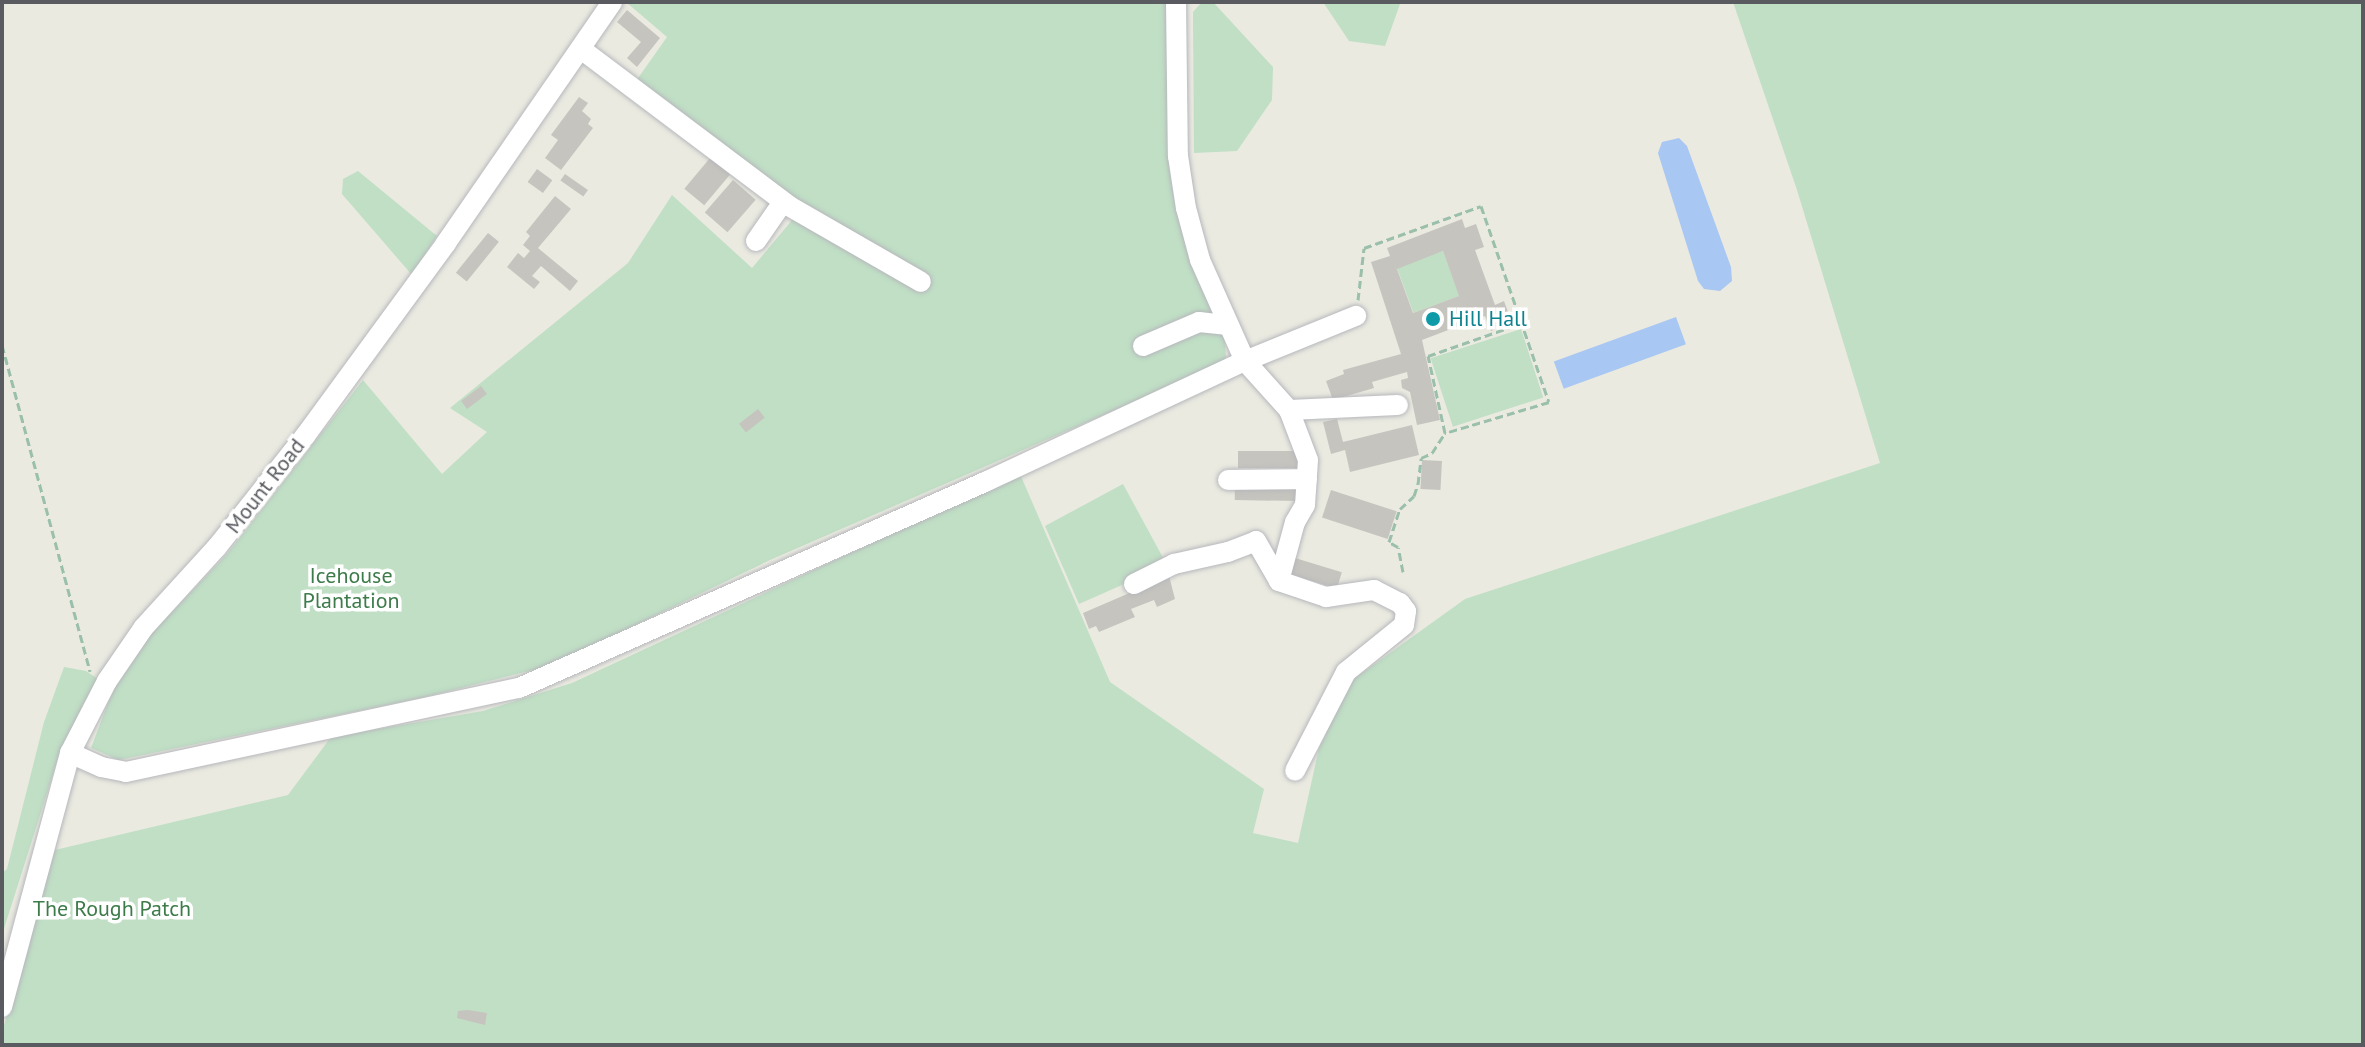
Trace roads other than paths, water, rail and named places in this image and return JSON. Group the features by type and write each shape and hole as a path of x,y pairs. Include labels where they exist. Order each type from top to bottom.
{"street":[{"name":"Mount Road","path":"2,1007 70,753 97,698 144,627 217,547 305,436 612,2"},
{"path":"1176,2 1178,156 1186,208 1200,260 1226,325 1245,361 1289,410 1308,460 1305,505 1295,522 1279,581"},
{"path":"581,49 783,202 840,239 921,282"},
{"path":"756,241 783,202"},
{"path":"70,753 101,767 126,772 519,688 1013,470 1245,361 1356,316"},
{"path":"1143,346 1199,322 1226,325"},
{"path":"1289,410 1398,405"},
{"path":"1228,480 1307,479"},
{"path":"1134,584 1174,564 1228,552 1256,541 1279,581 1326,597 1374,590 1400,603 1406,611 1404,625 1346,672 1295,771"}],"water":[{"path":"1679,138 1687,146 1731,267 1732,281 1720,291 1704,289 1698,281 1658,153 1662,142"},
{"path":"1676,317 1686,344 1564,389 1554,361"}],"place":[{"name":"Hill Hall","path":"1433,319"}],"park label":[{"name":"Icehouse Plantation","path":"351,588"},
{"name":"The Rough Patch","path":"112,909"}]}
